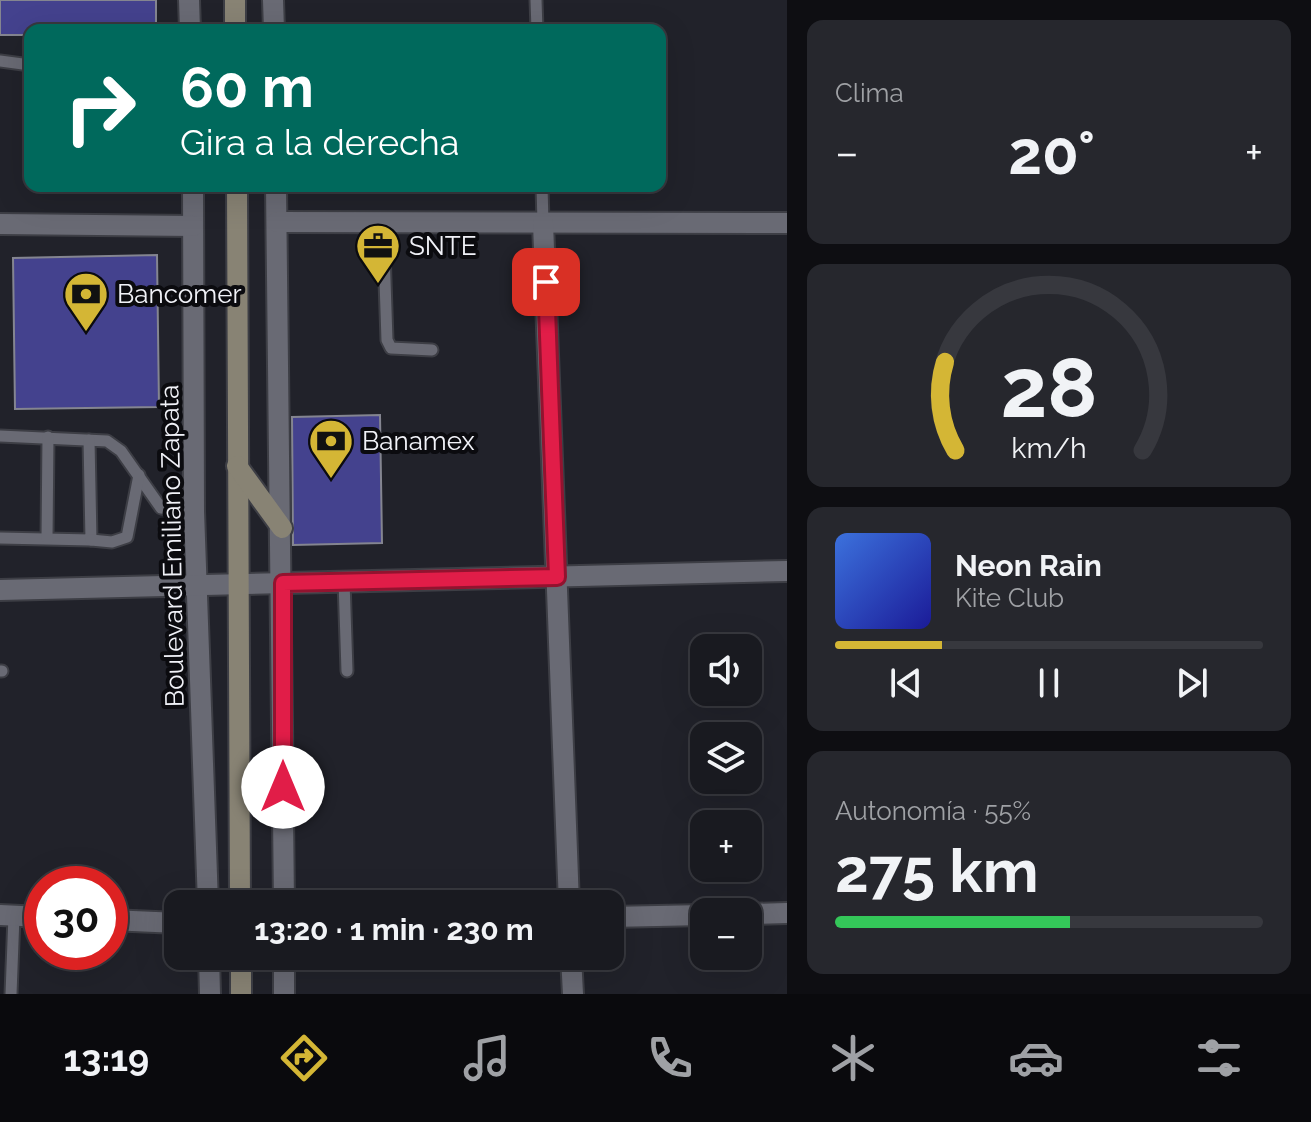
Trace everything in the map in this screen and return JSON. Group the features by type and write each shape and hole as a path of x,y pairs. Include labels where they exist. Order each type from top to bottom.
{"main road":[{"path":"235,0 235,24"},
{"path":"237,192 240,890"},
{"path":"237,466 282,528"},
{"path":"241,970 241,994"}],"street":[{"path":"189,0 190,24"},
{"path":"273,0 274,24"},
{"name":"Boulevard Emiliano Zapata","path":"193,192 194,511 208,890"},
{"path":"276,192 283,583 284,890"},
{"path":"277,222 787,223"},
{"path":"543,223 568,890"},
{"path":"0,224 193,226"},
{"path":"0,590 787,571"},
{"path":"762,914 787,913"},
{"path":"624,917 690,915"},
{"path":"128,921 164,922"},
{"path":"209,970 210,994"},
{"path":"284,970 284,994"},
{"path":"572,970 573,994"}],"lane":[{"path":"536,0 537,24"},
{"path":"0,61 24,64"},
{"path":"542,192 543,223"},
{"path":"383,221 387,340 391,348 403,351 432,350"},
{"path":"0,436 114,444 161,508 194,511"},
{"path":"47,538 48,437"},
{"path":"89,440 91,540"},
{"path":"0,538 112,542 127,537 139,475"},
{"path":"344,581 347,671"},
{"path":"7,915 11,994"}],"building":[{"path":"0,0 156,0 156,24 24,24 24,35 0,35"},
{"name":"Bancomer","path":"157,255 159,407 15,409 13,258"},
{"name":"Banamex","path":"380,415 382,543 293,545 292,417"}],"place":[{"name":"SNTE","path":"378,285"},
{"name":"Bancomer","path":"86,333"},
{"name":"Banamex","path":"331,480"}],"route":[{"path":"283,787 283,583 557,577 546,282"}]}
